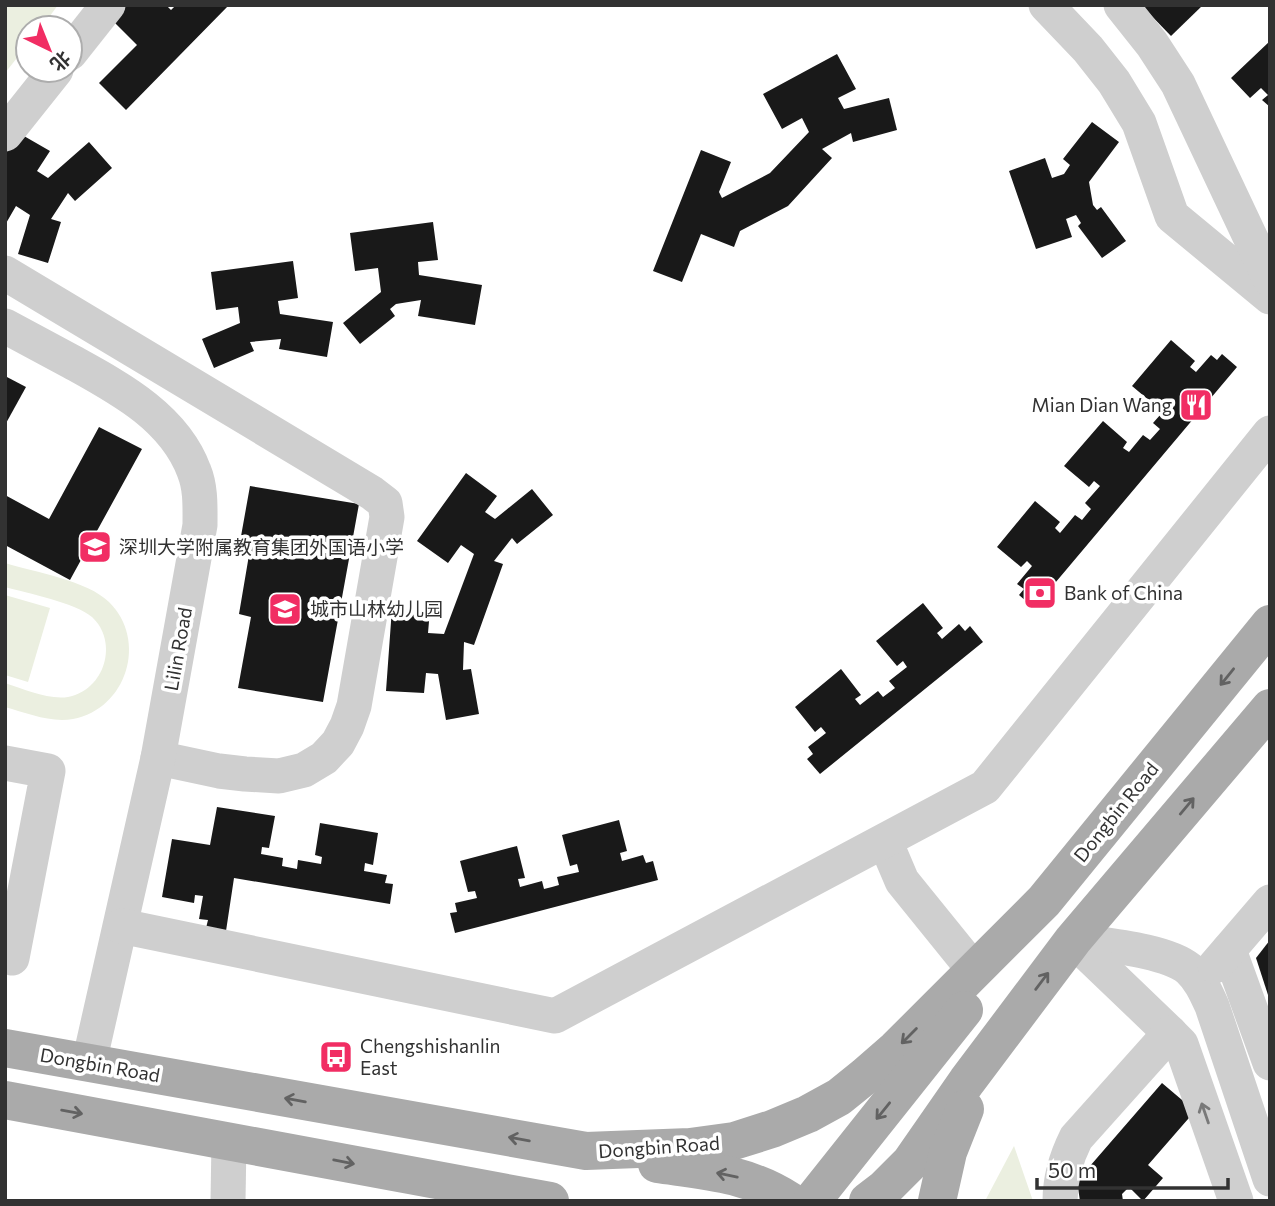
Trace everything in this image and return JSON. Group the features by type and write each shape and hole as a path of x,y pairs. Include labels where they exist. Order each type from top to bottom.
{"main road":[{"name":"Dongbin Road","path":"5,1048 586,1151 690,1147 734,1141 772,1129 839,1097 876,1067 1044,901 1270,624"},
{"path":"868,1201 910,1163 967,1081 1073,940 1265,723"},
{"path":"812,1201 958,1018 1044,901"},
{"path":"937,1201 948,1152 969,1098 1001,1035"},
{"path":"5,1100 550,1201"},
{"path":"586,1151 740,1177 790,1201"}],"street":[{"path":"84,35 108,5"},
{"path":"1046,5 1088,49 1139,122 1172,216 1270,297"},
{"path":"1121,5 1152,44 1178,84 1270,279"},
{"path":"5,134 45,84"},
{"path":"5,273 385,503 387,517 354,706 338,743 324,758 304,770 279,776 219,771 158,758"},
{"name":"Lilin Road","path":"5,326 115,386 158,419 186,453 195,472 200,497 200,525 158,758 89,1063"},
{"path":"121,926 555,1016 985,787 1270,433"},
{"path":"5,763 48,771 18,862 12,958 5,956"},
{"path":"885,841 902,881 974,970"},
{"path":"1201,983 1270,902"},
{"path":"1073,940 1164,956 1190,970 1201,983 1212,1006 1270,1179"},
{"path":"1073,940 1181,1044 1236,1201"},
{"path":"1229,950 1270,1063"},
{"path":"1060,1201 1061,1177 1076,1138 1170,1033"},
{"path":"228,1201 229,1141"}],"shaded area":[{"path":"5,5 58,5 51,14 14,14 14,62 5,73"},
{"path":"5,563 88,588 109,602 121,618 129,653 126,671 107,702 92,713 73,719 56,720 5,707 5,683 52,697 68,697 81,693 99,675 106,651 100,627 85,612 51,599 5,587"},
{"path":"5,595 50,608 28,682 5,675"},
{"path":"1014,1146 1033,1201 985,1201"}],"building":[{"path":"121,5 166,5 171,10 176,5 229,5 126,110 99,83 137,45 109,17"},
{"path":"1141,5 1203,5 1171,36"},
{"path":"1270,41 1270,107 1262,100 1268,95 1261,88 1250,98 1231,78"},
{"path":"837,54 856,89 838,98 844,109 889,98 897,130 853,142 851,133 822,149 832,158 788,206 740,231 734,247 701,234 682,282 653,271 701,150 731,162 719,192 722,198 770,173 809,132 802,118 782,129 763,94"},
{"path":"1092,122 1119,142 1089,182 1093,205 1097,210 1101,207 1126,241 1102,258 1078,226 1081,223 1076,215 1066,219 1072,237 1036,249 1009,171 1045,158 1052,178 1064,174 1070,165 1063,159"},
{"path":"17,132 50,151 37,171 48,178 89,142 112,168 75,201 68,193 51,219 61,222 48,263 18,254 30,215 16,206 5,225 5,152"},
{"path":"433,222 438,260 418,262 419,275 482,285 475,325 418,316 421,300 396,304 390,309 395,316 360,344 343,323 381,292 378,268 355,271 350,233"},
{"path":"293,261 298,298 278,301 280,314 333,322 327,357 279,349 281,339 250,342 254,351 214,368 202,339 240,323 238,307 216,310 211,272"},
{"path":"1171,340 1195,361 1190,367 1196,372 1211,355 1217,360 1222,354 1237,367 1034,608 1019,595 1024,589 1017,584 1032,566 1027,561 1021,567 997,547 1035,501 1060,522 1055,528 1060,533 1075,515 1082,520 1091,509 1085,503 1100,486 1094,481 1089,487 1064,466 1103,421 1127,442 1123,448 1129,452 1143,435 1150,440 1160,429 1153,423 1168,406 1162,401 1157,407 1132,386"},
{"path":"5,376 26,387 5,425"},
{"path":"99,427 142,449 70,580 5,545 5,495 49,519"},
{"path":"466,473 497,496 485,512 495,519 532,489 553,515 517,544 512,538 494,561 503,564 474,645 464,642 463,670 471,669 479,714 446,720 438,674 426,673 424,693 386,691 392,608 430,610 428,633 444,634 474,554 461,545 448,563 417,541"},
{"path":"250,486 359,504 323,702 238,688 251,617 239,614 249,555 238,553"},
{"path":"923,603 943,628 937,633 942,639 959,624 965,631 970,626 983,642 820,774 807,759 813,754 808,747 826,733 821,727 815,732 795,707 841,669 861,695 855,699 860,705 878,691 883,697 895,688 889,681 907,667 903,661 897,666 876,641"},
{"path":"217,807 275,816 269,848 262,847 261,854 283,858 282,866 297,869 298,860 321,864 322,857 315,855 320,823 378,833 373,865 365,863 364,871 387,875 385,883 393,884 390,904 234,878 226,931 206,928 208,920 199,919 203,896 195,895 194,903 162,897 172,839 210,845"},
{"path":"619,820 627,851 620,853 622,861 643,855 646,863 653,861 658,880 455,933 450,913 457,912 455,903 477,898 475,891 468,892 460,861 517,846 525,878 518,879 520,887 542,881 544,889 552,887 559,885 557,877 579,872 577,864 570,866 562,835"},
{"path":"1270,940 1270,998 1269,998 1256,958"},
{"path":"1162,1083 1195,1111 1148,1165 1163,1178 1143,1201 1129,1187 1122,1194 1123,1201 1080,1201 1077,1181"}],"place":[{"name":"Mian Dian Wang","path":"1196,405"},
{"name":"深圳大学附属教育集团外国语小学","path":"95,547"},
{"name":"Bank of China","path":"1040,593"},
{"name":"城市山林幼儿园","path":"285,609"},
{"name":"Chengshishanlin East","path":"336,1057"}]}
